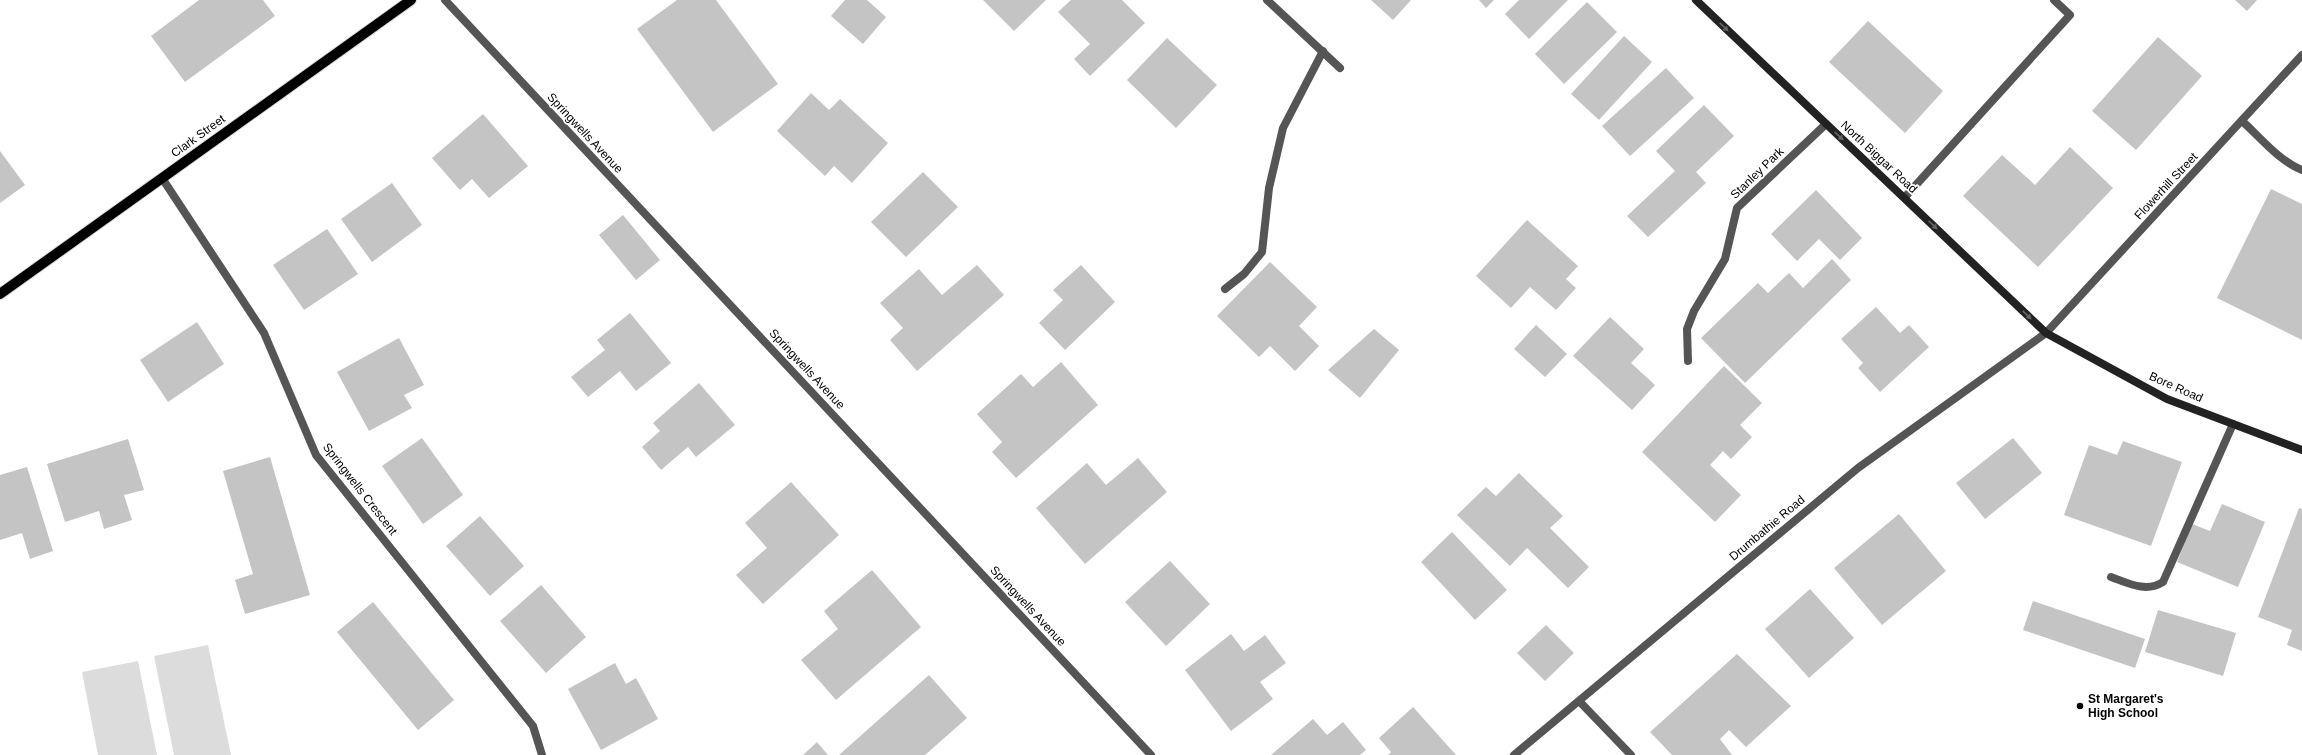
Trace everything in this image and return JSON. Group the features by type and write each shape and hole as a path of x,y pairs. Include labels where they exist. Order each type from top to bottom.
{"main road":[{"name":"Clark Street","path":"0,294 411,0"},
{"name":"North Biggar Road","path":"1696,0 1905,197 2046,333"},
{"name":"Bore Road","path":"2046,333 2167,399 2302,450"}],"street":[{"name":"Springwells Avenue","path":"445,0 1151,755"},
{"path":"1268,0 1340,68"},
{"path":"1905,197 2070,16 2054,0"},
{"path":"1225,289 1244,274 1262,252 1270,188 1283,128 1323,51"},
{"name":"Flowerhill Street","path":"2046,333 2302,55"},
{"path":"2242,121 2279,154 2295,167 2302,170"},
{"name":"Stanley Park","path":"1688,361 1687,329 1694,311 1725,259 1737,208 1826,124"},
{"name":"Springwells Crescent","path":"162,178 264,333 316,455 533,726 542,755"},
{"name":"Drumbathie Road","path":"1514,755 1580,702 1858,468 2046,333"},
{"path":"2111,577 2146,588 2155,587 2163,582 2233,424"},
{"path":"1580,702 1631,755"}],"shaded area":[{"path":"208,645 231,755 174,755 154,656"},
{"path":"138,661 157,755 98,755 82,672"}],"building":[{"path":"199,0 263,0 275,16 185,82 151,36"},
{"path":"677,0 716,0 778,84 713,132 637,29"},
{"path":"845,0 867,0 886,17 863,44 831,16"},
{"path":"983,0 1046,0 1014,31"},
{"path":"1071,0 1122,0 1145,23 1090,76 1074,59 1090,44 1058,12"},
{"path":"1371,0 1411,0 1393,20"},
{"path":"1479,0 1494,0 1486,8"},
{"path":"1519,0 1568,0 1529,39 1505,14"},
{"path":"2235,0 2257,0 2247,11"},
{"path":"1587,2 1617,32 1564,84 1535,54"},
{"path":"1868,21 1943,91 1905,133 1829,62"},
{"path":"1624,36 1652,62 1599,120 1571,94"},
{"path":"2158,37 2202,76 2136,150 2092,111"},
{"path":"1167,38 1217,85 1176,128 1127,80"},
{"path":"1666,68 1694,98 1630,156 1602,126"},
{"path":"811,93 829,110 840,99 888,143 852,183 834,166 825,176 777,131"},
{"path":"1704,105 1734,136 1696,172 1706,183 1648,237 1627,216 1675,171 1656,151"},
{"path":"483,114 528,166 489,198 472,179 460,190 432,158"},
{"path":"2070,147 2113,188 2038,267 1963,196 2002,155 2035,185"},
{"path":"0,151 25,185 0,203"},
{"path":"923,172 958,207 906,257 871,222"},
{"path":"392,183 422,225 372,262 341,219"},
{"path":"2271,189 2302,204 2302,340 2217,298"},
{"path":"1816,190 1862,238 1840,260 1819,239 1797,261 1771,234"},
{"path":"623,215 660,260 636,280 599,235"},
{"path":"1527,220 1578,266 1566,279 1576,288 1556,310 1530,287 1511,308 1476,276"},
{"path":"327,229 358,274 304,310 273,265"},
{"path":"1832,259 1851,280 1745,383 1701,338 1758,283 1768,293 1789,273 1803,288"},
{"path":"1270,262 1317,307 1299,326 1319,346 1295,371 1270,346 1259,357 1217,316"},
{"path":"977,265 1004,295 917,371 890,340 903,328 880,303 919,269 942,295"},
{"path":"1081,265 1115,302 1065,350 1039,323 1063,300 1053,290"},
{"path":"1876,307 1900,333 1909,325 1929,347 1880,392 1858,368 1863,363 1841,339"},
{"path":"630,313 671,363 636,391 620,371 588,397 571,377 605,350 597,340"},
{"path":"1610,317 1644,349 1631,363 1655,385 1632,410 1573,356"},
{"path":"197,322 224,364 168,402 140,360"},
{"path":"1536,325 1567,354 1545,377 1514,349"},
{"path":"1374,329 1399,350 1360,398 1328,370"},
{"path":"399,338 424,385 404,395 412,408 369,431 337,372"},
{"path":"1061,362 1098,405 1016,478 992,452 1002,442 977,414 1021,374 1033,387"},
{"path":"1724,366 1762,403 1740,425 1752,437 1731,459 1723,451 1710,465 1741,495 1715,522 1642,452"},
{"path":"699,383 735,425 696,457 688,447 661,470 642,447 660,431 653,423"},
{"path":"422,438 463,495 423,524 382,466"},
{"path":"2013,438 2042,473 1985,519 1956,483"},
{"path":"128,439 144,490 124,495 132,520 104,529 99,511 65,522 47,464"},
{"path":"2123,441 2182,462 2151,546 2064,515 2089,445 2117,455"},
{"path":"270,457 310,595 245,614 235,580 253,574 223,471"},
{"path":"1138,458 1167,492 1085,564 1036,508 1087,463 1106,485"},
{"path":"27,467 53,551 30,559 22,533 0,540 0,475"},
{"path":"1519,473 1563,516 1550,528 1589,567 1568,588 1527,548 1510,566 1457,515 1486,487 1496,496"},
{"path":"791,482 839,535 763,604 736,575 767,548 745,523"},
{"path":"2222,504 2265,522 2238,587 2177,562 2192,524 2210,531"},
{"path":"2299,508 2302,509 2302,651 2287,645 2292,630 2258,617"},
{"path":"1899,514 1946,571 1882,625 1834,568"},
{"path":"480,516 524,566 490,596 446,546"},
{"path":"1452,532 1507,590 1475,620 1421,562"},
{"path":"1170,561 1210,604 1166,646 1125,602"},
{"path":"872,570 921,627 836,700 801,660 838,629 824,611"},
{"path":"541,585 586,637 546,673 500,621"},
{"path":"1810,589 1854,638 1809,678 1765,629"},
{"path":"2033,601 2145,639 2135,668 2023,630"},
{"path":"373,602 454,700 418,730 337,632"},
{"path":"2158,610 2236,633 2223,676 2145,652"},
{"path":"1546,625 1574,653 1545,681 1517,653"},
{"path":"1231,634 1244,651 1265,635 1286,663 1260,682 1273,699 1231,731 1185,670"},
{"path":"1737,654 1791,706 1746,747 1729,730 1720,739 1732,755 1672,755 1650,732"},
{"path":"615,663 626,684 636,678 658,719 601,750 568,689"},
{"path":"929,675 967,718 925,755 839,755"},
{"path":"1413,707 1456,755 1388,755 1391,752 1379,738"},
{"path":"1313,719 1327,735 1343,722 1366,750 1360,755 1271,755"},
{"path":"817,742 828,755 803,755"}],"place":[{"name":"St Margaret's High School","path":"2080,706"}]}
